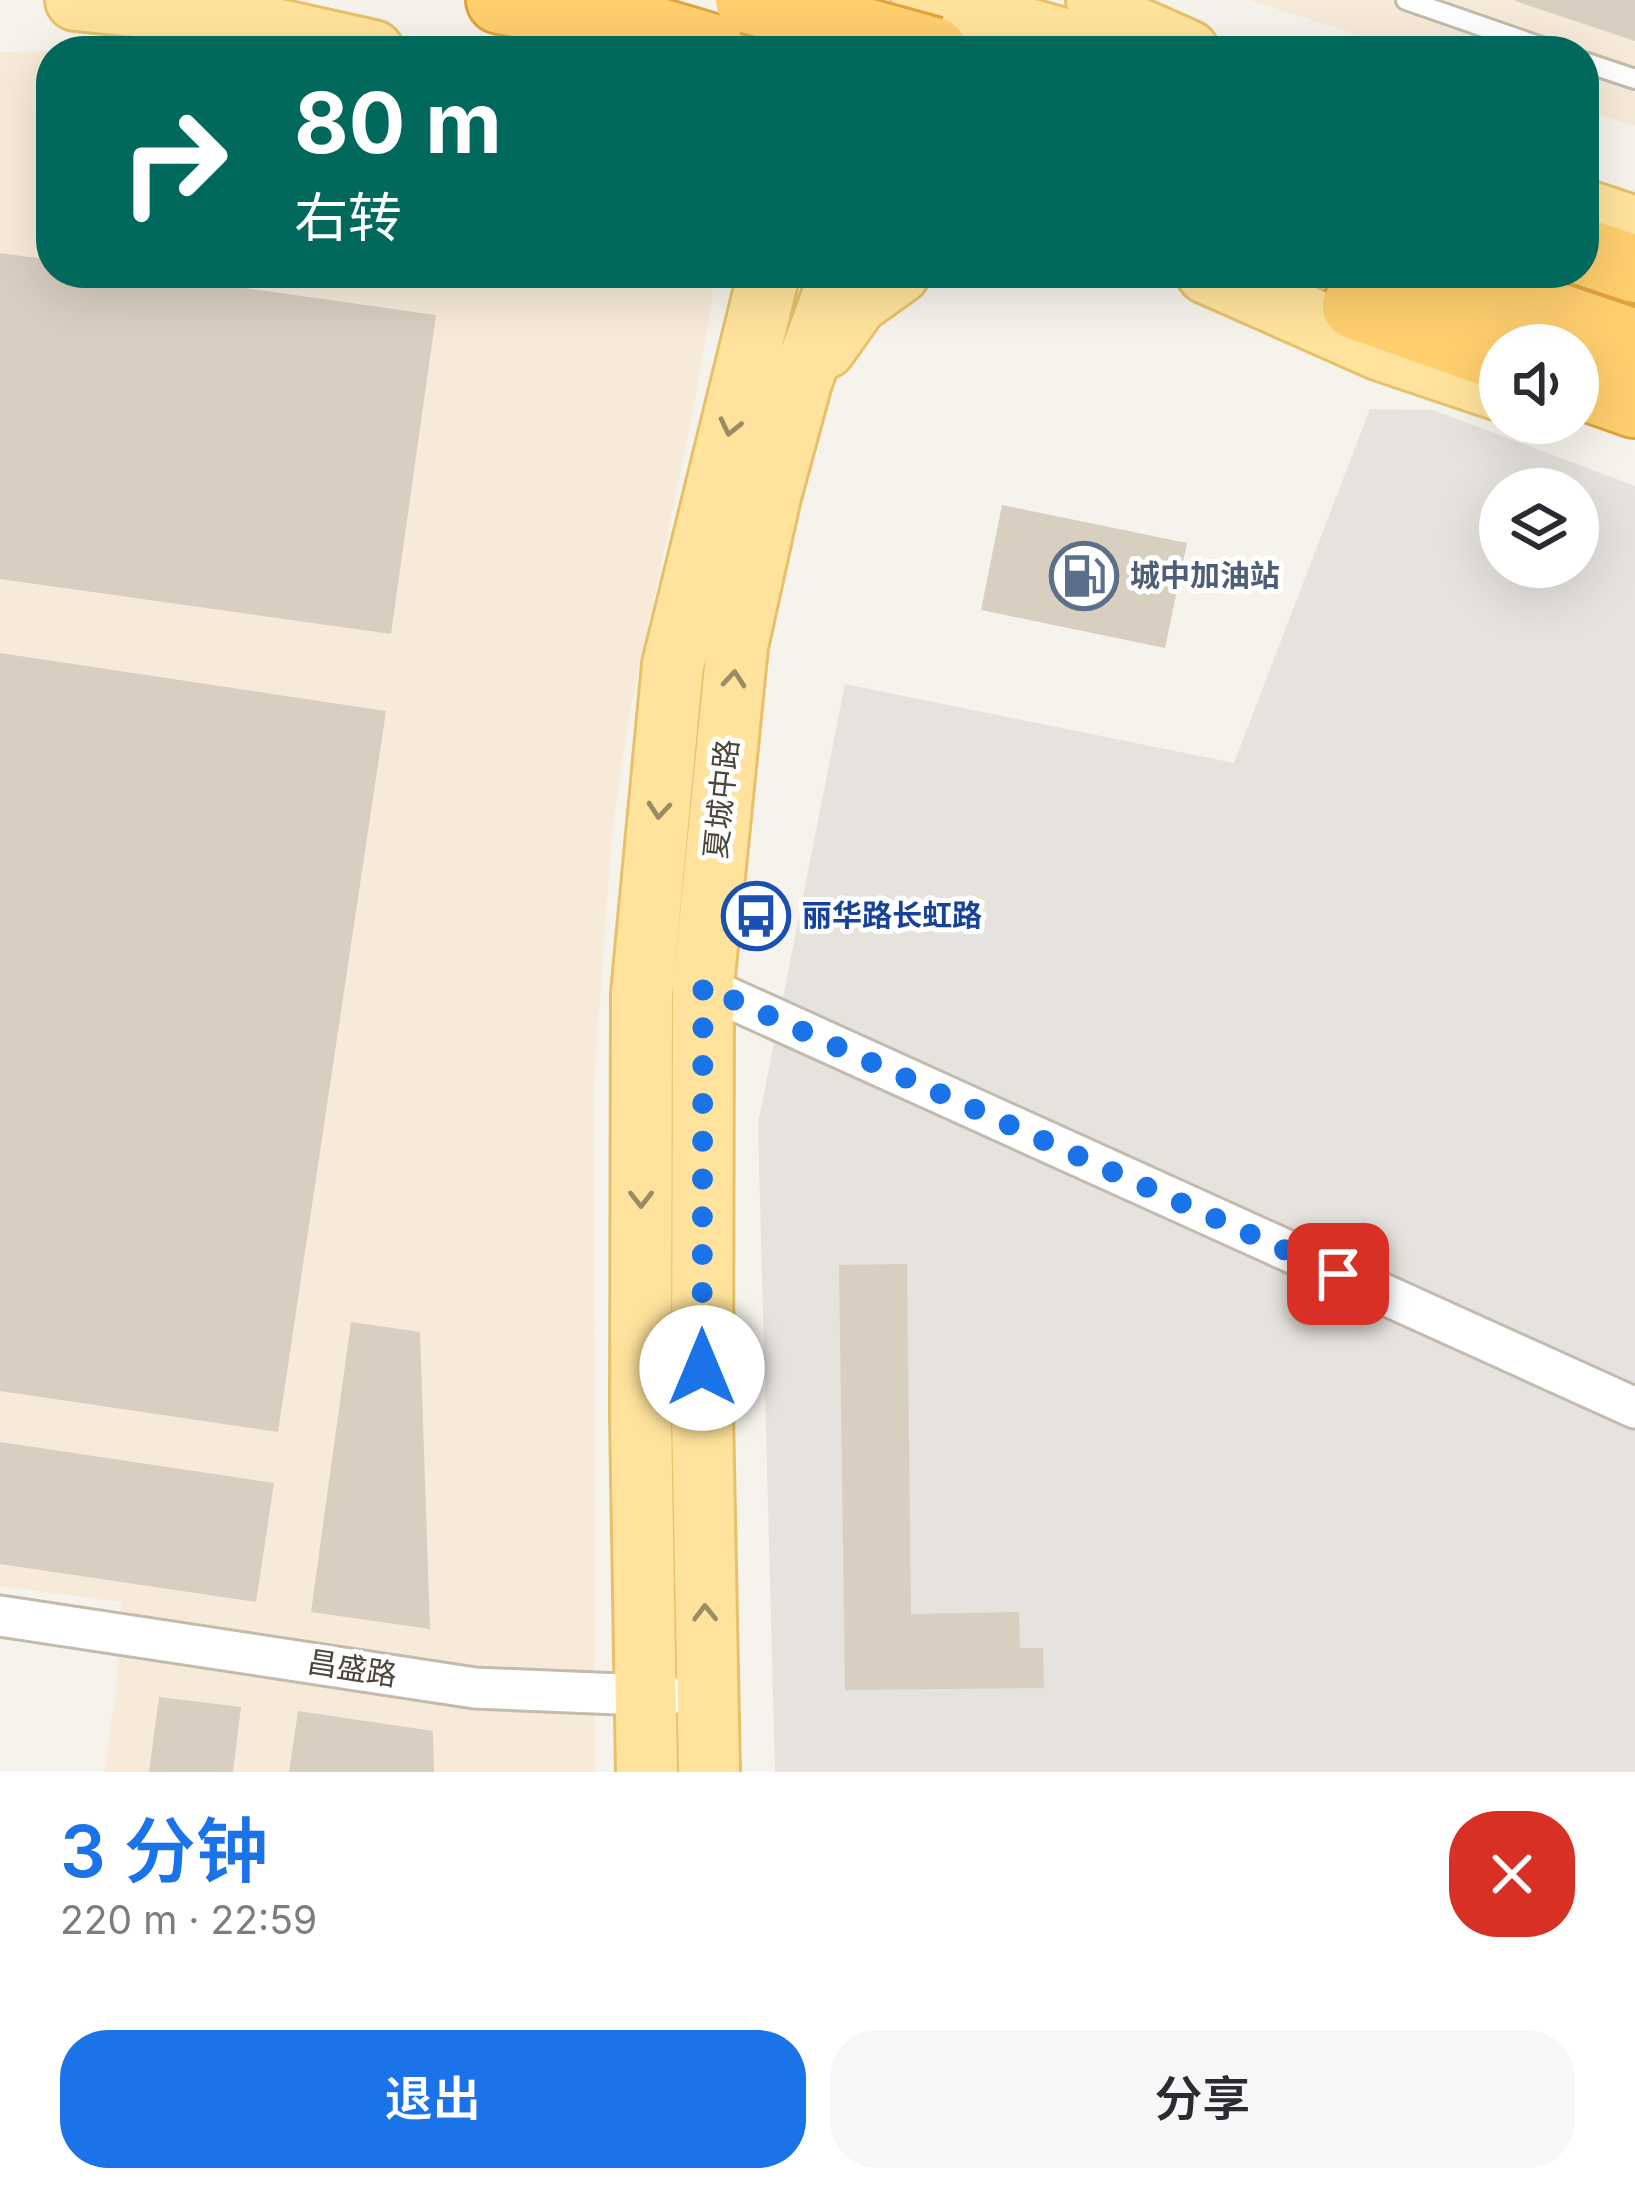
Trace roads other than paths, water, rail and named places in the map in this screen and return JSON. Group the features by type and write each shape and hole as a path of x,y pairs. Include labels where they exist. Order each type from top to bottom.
{"highway":[{"path":"500,0 672,36"},
{"path":"749,0 880,36"},
{"path":"1599,257 1635,268"},
{"path":"1472,288 1635,343"},
{"path":"1356,306 1479,345"},
{"path":"1599,391 1635,404"}],"main road":[{"path":"76,0 206,14"},
{"path":"144,0 305,36"},
{"path":"839,36 851,0"},
{"path":"903,36 912,0"},
{"path":"922,0 1053,36"},
{"path":"1096,0 1154,36"},
{"path":"1599,215 1635,226"},
{"path":"740,288 747,356"},
{"name":"夏城中路","path":"647,1772 641,1415 642,994 673,665 765,288"},
{"name":"夏城中路","path":"709,1772 702,1436 703,986 737,646 801,382 835,288"},
{"path":"801,382 857,303 878,288"},
{"path":"1241,288 1381,350 1479,384"},
{"path":"1295,288 1356,306"},
{"path":"1599,376 1635,387"},
{"path":"1599,424 1635,436"}],"street":[{"path":"703,986 1635,1408"},
{"name":"昌盛路","path":"0,1616 475,1688 707,1698"}],"lane":[{"path":"1406,0 1510,36"},
{"path":"1599,67 1635,79"}],"place":[{"name":"城中加油站","path":"1084,576"},
{"name":"丽华路长虹路","path":"756,916"}]}
